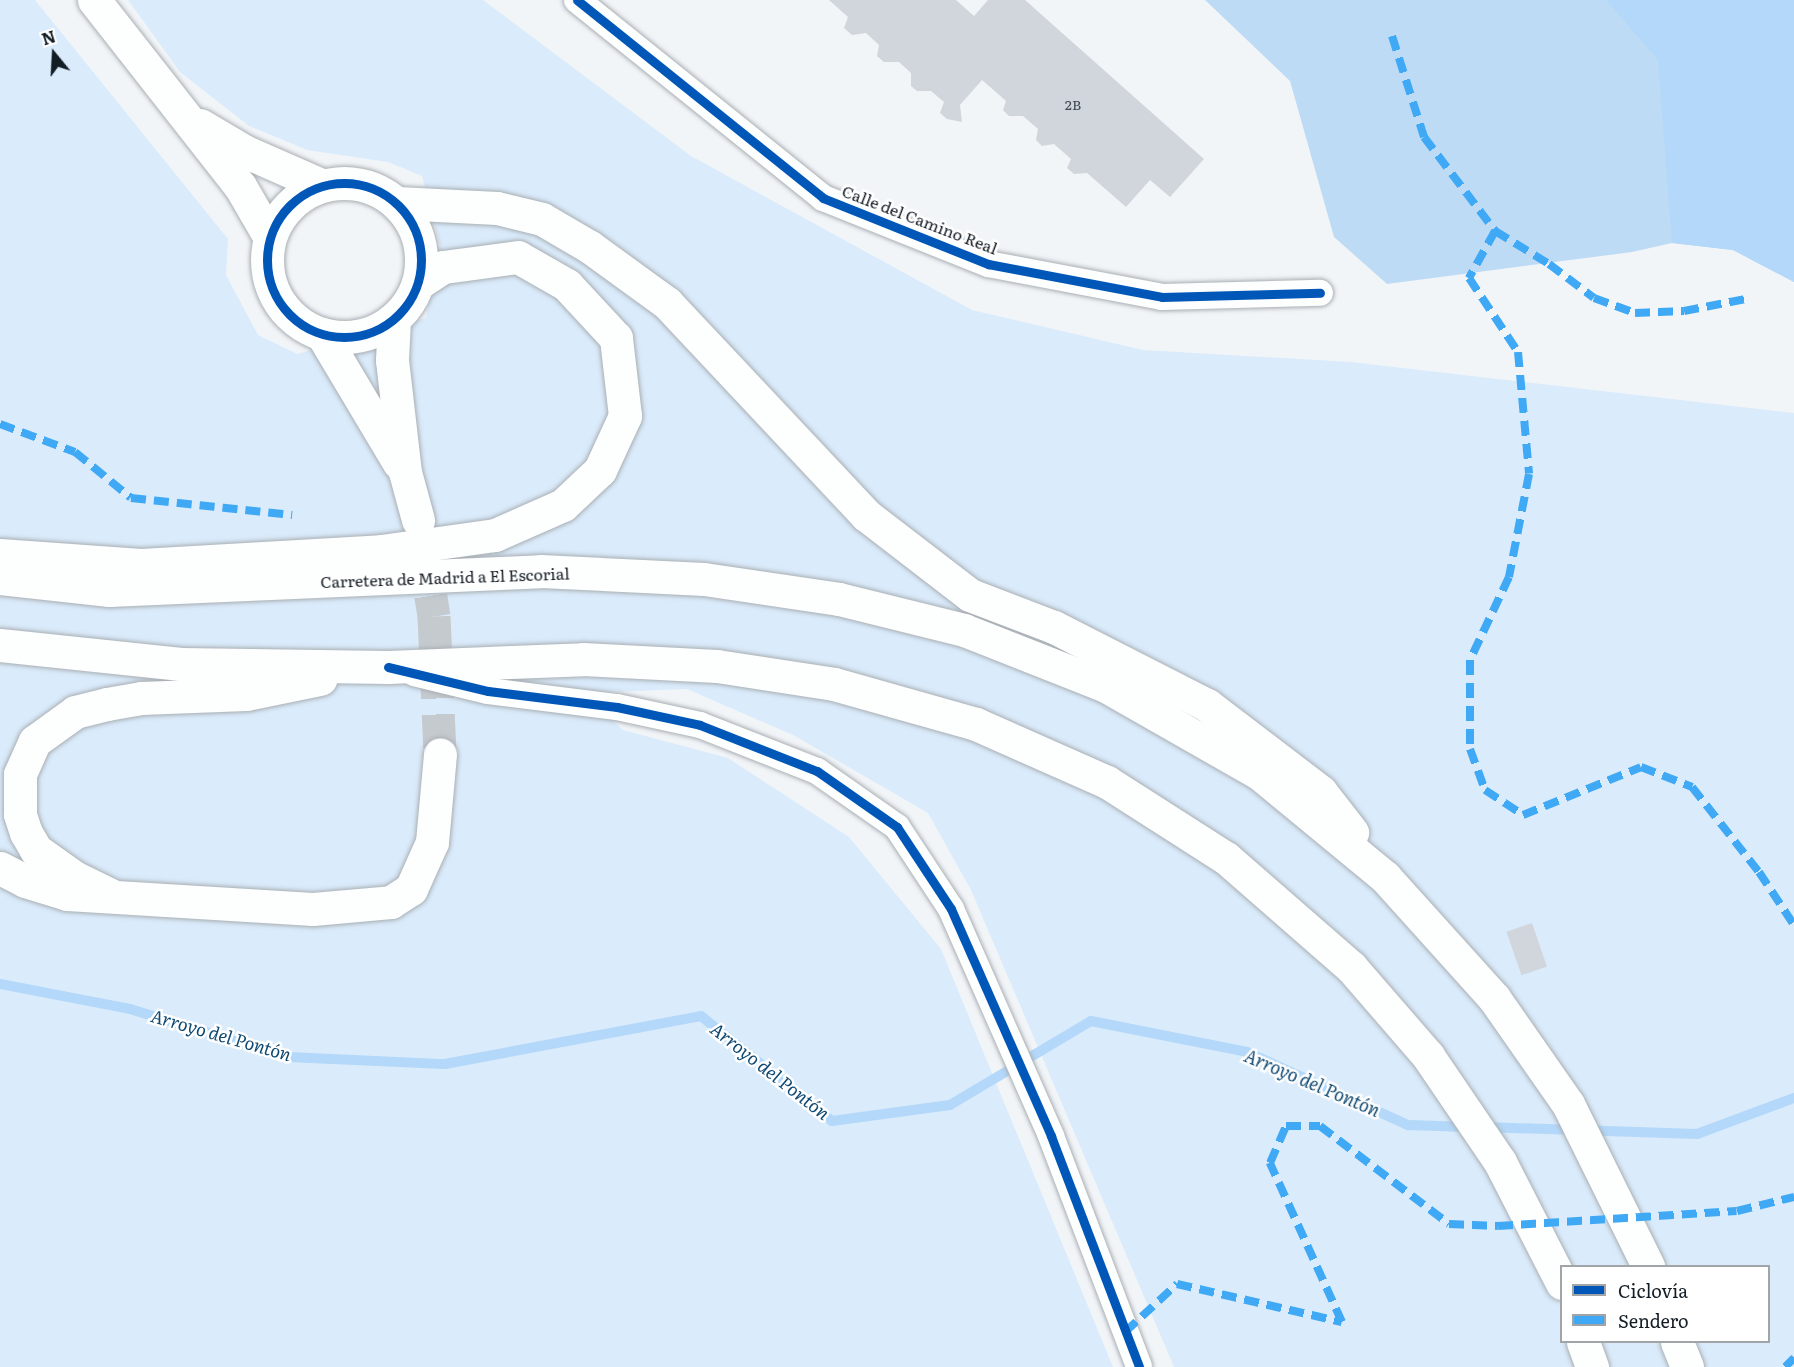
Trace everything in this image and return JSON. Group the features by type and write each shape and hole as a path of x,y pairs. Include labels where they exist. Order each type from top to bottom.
{"main road":[{"path":"94,0 240,186 269,236"},
{"path":"183,115 244,151 321,185"},
{"path":"0,555 141,565 381,550 495,535 563,505 600,470 625,416 616,338 567,285 518,257 443,267 418,283 394,319 372,332 347,337 322,334 295,320 275,296 266,267 269,236 281,214 299,196 321,185 348,183 366,187 397,203 508,211 542,219 590,247 667,303 866,515 970,595 1054,627 1207,705 1321,792 1385,877"},
{"path":"397,203 417,236 421,254 418,283"},
{"path":"394,319 392,360 405,472 418,520"},
{"path":"322,334 405,472"},
{"name":"Carretera de Madrid a El Escorial","path":"0,578 109,590 542,571 704,579 839,599 964,630 1106,686 1260,774 1385,877 1494,998 1569,1104 1646,1260"},
{"path":"0,645 181,664 388,666 583,659 717,666 834,684 976,724 1107,782 1226,858 1351,967 1428,1056 1500,1162 1560,1279"},
{"path":"111,895 74,877 36,850 26,833 20,814 20,774 35,741 48,730 75,712 107,704 141,698 246,694 388,666"},
{"path":"0,868 26,881 67,894 313,909 391,902 411,889 432,842 440,754"},
{"path":"1584,1343 1592,1367"},
{"path":"1678,1343 1687,1367"}],"street":[{"name":"Calle del Camino Real","path":"577,0 823,198 977,259 1162,297 1320,293"},
{"path":"388,666 488,691 616,707 700,725 817,771 897,827 951,909 1051,1136 1138,1367"}],"shaded area":[{"path":"0,0 35,0 228,239 226,275 258,335 297,354 426,318 440,246 422,176 388,162 307,150 249,126 180,72 128,0 483,0 691,156 972,310 1143,350 1351,362 1794,413 1794,1367 1174,1367 971,890 928,813 793,735 687,689 584,693 623,730 728,758 849,837 941,949 1113,1367 0,1367"},
{"path":"1205,0 1794,0 1794,282 1733,250 1672,243 1632,252 1387,284 1334,237 1290,81"},
{"path":"1606,0 1794,0 1794,282 1733,250 1672,243 1658,60"}],"building":[{"path":"829,0 956,0 974,16 988,0 1025,0 1204,159 1170,197 1150,180 1126,207 1087,173 1074,174 1067,168 1071,159 1054,144 1042,146 1036,140 1038,129 1023,116 1009,116 1003,110 1006,101 982,80 960,105 962,122 947,119 940,113 944,102 931,91 917,91 911,86 911,73 899,62 884,62 877,56 879,45 866,33 852,35 844,28 848,17"},
{"path":"1532,923 1547,966 1521,975 1506,932"}],"waterway":[{"name":"Arroyo del Pontón","path":"0,984 130,1009 288,1057 445,1064 701,1016 832,1121 950,1105 1091,1021 1247,1052 1408,1125 1468,1127"},
{"name":"Arroyo del Pontón","path":"1484,1127 1697,1134 1794,1098"}],"tunnel":[{"path":"423,547 434,616 440,754"}],"marked path":[{"path":"1392,36 1424,137 1495,231 1469,278 1518,352 1529,474 1509,577 1470,660 1470,749 1485,790 1523,815 1641,767 1692,787 1759,872 1794,925"},
{"path":"1495,231 1549,264 1594,298 1635,313 1684,311 1751,298"},
{"path":"0,424 75,452 131,498 292,515"},
{"path":"1125,1332 1177,1284 1342,1322 1270,1163 1286,1126 1320,1126 1449,1224 1498,1226 1737,1211 1794,1197"},
{"path":"1785,1367 1794,1358"}],"cycle path":[{"path":"577,0 823,198 988,264 1162,297 1320,293"},
{"path":"344,183 373,189 387,196 398,206 408,217 415,231 421,260 415,289 408,303 398,314 387,324 373,331 344,337 315,331 301,324 290,314 280,303 273,289 267,260 273,231 280,217 290,206 301,196 315,189 344,183"},
{"path":"388,667 488,691 617,707 700,725 817,771 897,827 951,909 1051,1136 1139,1367"}]}
